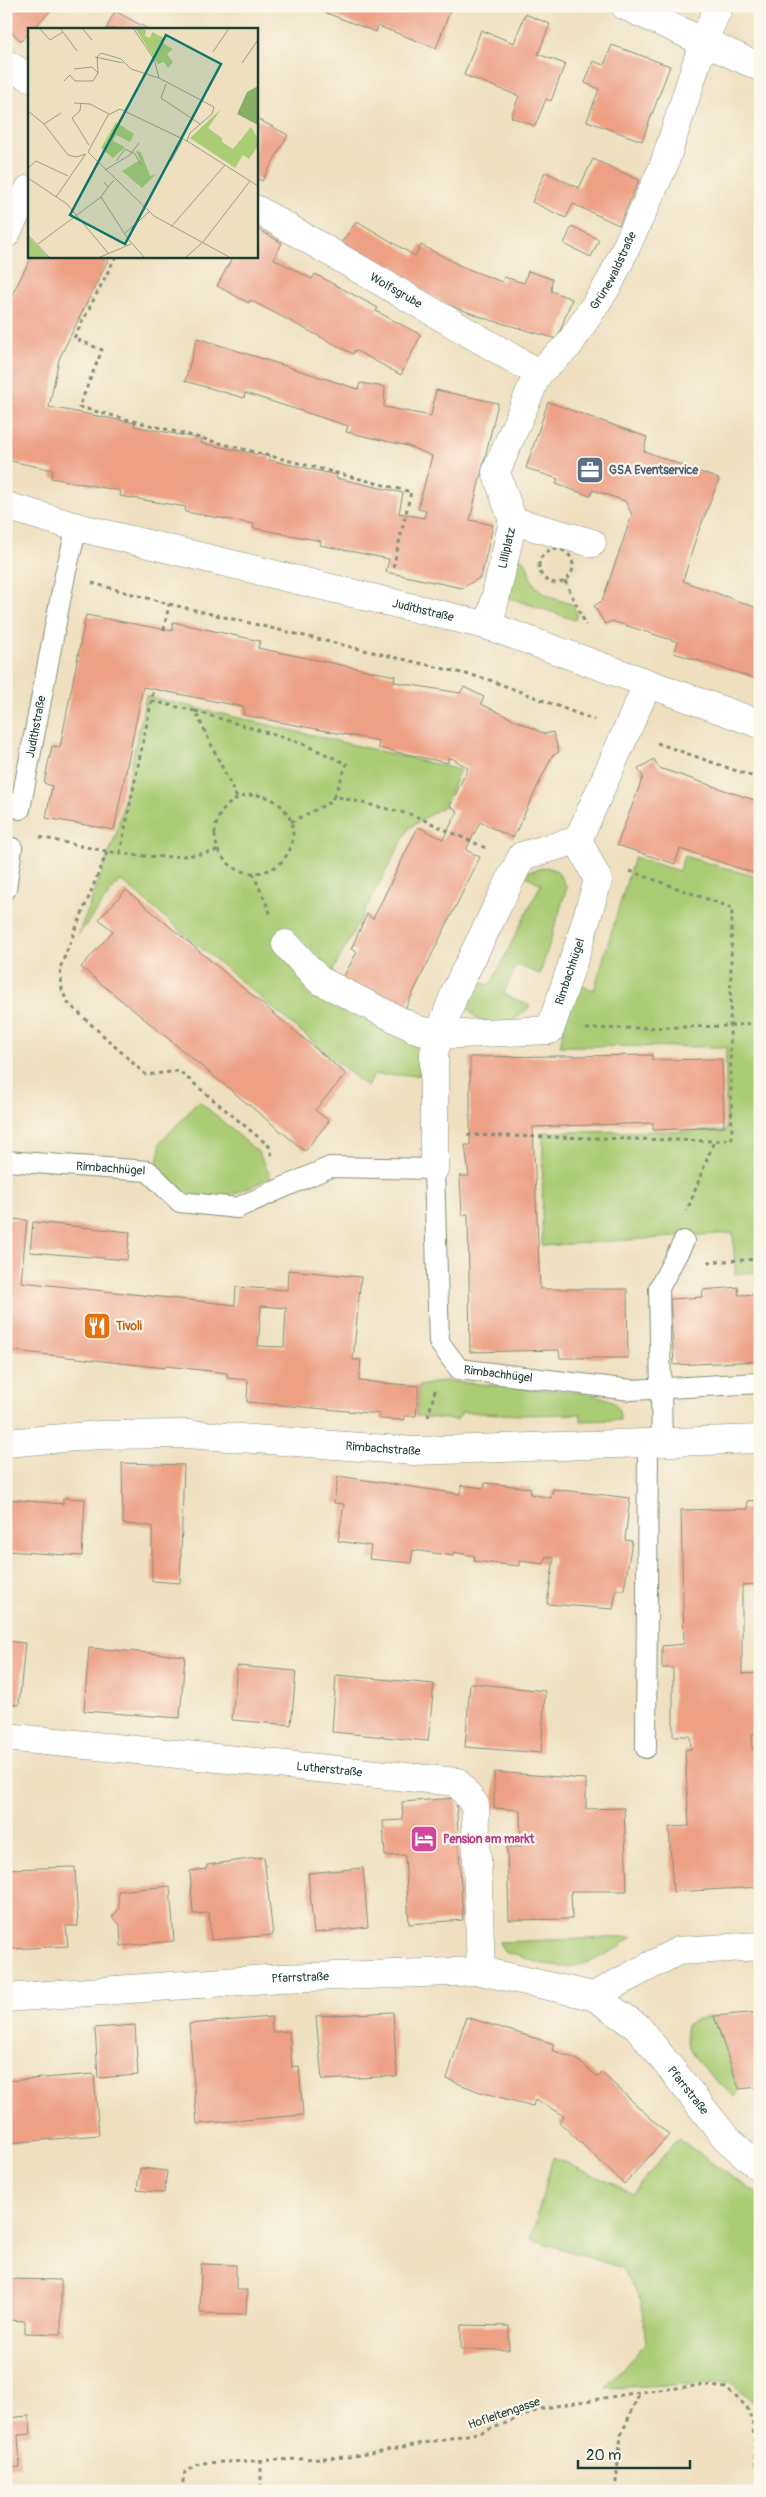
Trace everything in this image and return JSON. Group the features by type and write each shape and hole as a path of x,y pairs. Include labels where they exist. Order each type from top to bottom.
{"street":[{"path":"625,6 704,40 760,67"},
{"name":"Grünewaldstraße","path":"513,520 496,472 538,373 568,346 610,282 664,165 704,40 719,6"},
{"path":"6,64 28,76"},
{"path":"6,234 28,191"},
{"name":"Wolfsgrube","path":"258,210 538,373"},
{"name":"Judithstraße","path":"6,506 77,527 489,626 760,724"},
{"name":"Lilliplatz","path":"489,626 513,520 592,543"},
{"path":"434,1169 434,1052 456,990 522,856 582,848 626,732 648,685"},
{"name":"Rimbachhügel","path":"550,1030 598,880 582,848"},
{"path":"286,944 319,980 416,1030 439,1034 550,1030"},
{"name":"Rimbachstraße","path":"6,1443 99,1435 187,1434 409,1450 655,1444 760,1439"},
{"name":"Lutherstraße","path":"6,1737 457,1782 475,1804 481,1971"},
{"path":"593,1996 678,1951 760,1946"},
{"name":"Pfarrstraße","path":"6,1998 281,1978 481,1971 593,1996 636,2026 726,2138 760,2168"}],"lane":[{"name":"Judithstraße","path":"20,809 65,575 77,527"},
{"path":"6,889 12,848"},
{"name":"Rimbachhügel","path":"6,1161 148,1171 180,1202 237,1208 330,1167 434,1169"},
{"path":"434,1169 439,1342"},
{"path":"646,1748 655,1444 661,1390 659,1288 684,1241"},
{"name":"Rimbachhügel","path":"439,1342 459,1368 631,1390 760,1384"}],"path":[{"path":"115,258 74,338 102,350 79,407 411,492 391,577"},
{"path":"65,575 169,604 487,679 626,732 760,779"},
{"path":"565,581 590,633"},
{"path":"164,630 169,604"},
{"path":"120,853 154,689"},
{"path":"152,701 195,711 301,743 347,764 331,802 291,822"},
{"path":"195,711 237,798"},
{"path":"250,795 263,795 275,801 285,810 291,822 293,833 291,846 285,857 276,866 265,871 253,873 233,866 219,850 215,838 216,826 227,805 237,798 250,795"},
{"path":"334,796 413,815 518,863"},
{"path":"34,836 107,852 156,857 193,857 219,850"},
{"path":"434,1134 732,1140 730,1026 732,908 582,848"},
{"path":"107,852 60,968 62,989 67,1002 146,1074 179,1071 269,1146 283,1188"},
{"path":"253,873 277,929 286,944"},
{"path":"550,1030 730,1026 760,1022"},
{"path":"687,1213 714,1141"},
{"path":"743,1260 760,1259"},
{"path":"409,1450 429,1416 437,1384 439,1342"},
{"name":"Hofleitengasse","path":"181,2491 185,2472 200,2463 349,2457 483,2432 544,2408 640,2392 704,2385 726,2388 747,2407 753,2424 756,2468 760,2467"},
{"path":"615,2491 621,2435 640,2392"},
{"path":"261,2460 261,2491"}],"green space":[{"path":"521,558 526,562 531,579 538,589 554,598 572,604 577,613 575,620 504,596 515,559"},
{"path":"146,696 460,770 444,806 409,828 321,993 423,1046 421,1075 374,1075 367,1087 120,880 78,935 116,835"},
{"path":"684,856 760,878 760,1272 735,1274 733,1233 542,1246 543,1132 726,1131 726,1047 560,1046 572,983 594,990 634,857 679,871"},
{"path":"547,867 557,871 567,887 540,974 516,965 504,994 530,1006 521,1015 512,1020 490,1027 475,1017 464,1004 467,976 488,985 493,980 541,884 520,873"},
{"path":"199,1101 259,1153 271,1178 221,1199 185,1194 157,1166 161,1142"},
{"path":"444,1381 592,1394 614,1403 620,1413 620,1420 581,1421 581,1414 521,1415 462,1412 457,1420 416,1416 419,1386"},
{"path":"633,1937 608,1953 589,1962 570,1967 547,1965 504,1952 499,1942"},
{"path":"714,2016 739,2089 734,2097 701,2065 694,2056 686,2036 686,2025 698,2019"},
{"path":"678,2138 734,2179 760,2194 760,2424 757,2405 731,2382 605,2388 646,2343 641,2301 622,2268 531,2239 553,2157 633,2193"}],"building":[{"path":"6,6 55,6 34,28 28,28 28,34 21,41 6,27"},
{"path":"308,6 452,6 436,48 378,26 376,32"},
{"path":"115,11 146,28 106,28"},
{"path":"525,14 550,24 538,54 565,64 551,101 546,99 535,126 511,117 519,96 464,75 481,30 514,43"},
{"path":"760,29 760,47 754,45"},
{"path":"612,45 670,66 642,141 587,121 599,89 585,83 593,61 604,65"},
{"path":"258,119 288,135 262,181 258,179"},
{"path":"593,159 639,180 619,225 573,204 566,218 532,202 545,172 579,188"},
{"path":"760,199 760,220 754,218"},
{"path":"357,221 415,256 421,245 463,267 502,282 504,277 524,283 528,271 552,279 551,291 572,299 557,339 487,319 449,305 401,280 341,243"},
{"path":"572,226 599,240 591,257 564,244"},
{"path":"258,229 282,243 274,259 312,279 315,274 378,308 376,311 421,335 401,375 355,350 353,354 250,300 249,303 217,286 232,258 258,258"},
{"path":"31,258 109,258 59,359 49,407 135,423 134,426 201,439 201,443 270,457 269,460 337,475 336,478 403,493 399,513 424,518 426,511 418,509 432,456 408,446 346,432 348,426 245,393 244,398 185,381 197,338 358,389 360,383 385,387 384,407 431,416 436,390 498,403 470,520 493,525 481,577 462,588 386,572 389,559 320,545 321,541 253,528 254,524 185,512 186,507 120,496 121,491 51,478 53,470 6,460 6,306"},
{"path":"548,402 647,437 644,451 719,479 696,538 683,581 760,609 760,680 674,653 678,642 612,621 605,624 594,606 602,601 632,515 625,501 593,490 590,496 556,484 558,479 526,468"},
{"path":"86,615 172,631 173,622 260,641 258,648 395,676 394,682 460,693 464,687 484,697 481,704 545,734 553,732 559,752 552,756 513,838 480,822 466,850 480,857 404,1011 341,981 357,952 351,949 367,914 373,919 418,827 443,839 458,811 450,806 468,768 452,758 448,758 448,763 378,748 379,741 243,715 244,707 143,687 114,830 46,818 52,786 44,783 52,746 60,747"},
{"path":"654,759 659,768 760,802 760,875 680,849 675,864 617,845 643,777 638,769"},
{"path":"126,890 346,1074 315,1110 329,1121 305,1151 81,967 113,931 99,919"},
{"path":"652,1055 652,1060 722,1059 724,1127 653,1130 653,1123 533,1127 540,1289 627,1289 628,1358 560,1358 559,1350 470,1352 468,1214 462,1215 460,1176 469,1176 465,1145 470,1145 470,1057"},
{"path":"6,1219 27,1220 21,1282 235,1305 236,1287 287,1290 288,1270 361,1277 353,1360 361,1360 359,1381 419,1386 416,1416 404,1416 405,1420 379,1419 380,1414 247,1402 248,1380 227,1378 227,1373 6,1350","holes":["261,1306 286,1308 284,1347 258,1346"]},
{"path":"33,1222 130,1232 127,1260 30,1252"},
{"path":"738,1287 739,1295 760,1294 760,1361 674,1365 670,1299 702,1297 703,1290"},
{"path":"122,1463 184,1465 180,1583 152,1581 152,1526 123,1524"},
{"path":"338,1476 460,1494 461,1485 484,1488 485,1483 531,1488 530,1494 551,1498 553,1489 630,1498 625,1540 632,1541 624,1590 616,1590 613,1609 547,1604 554,1558 546,1556 544,1564 519,1561 519,1566 474,1561 475,1556 453,1552 454,1556 413,1550 411,1563 369,1559 371,1546 338,1541 344,1504 334,1503"},
{"path":"63,1498 85,1499 82,1556 6,1551 6,1499 63,1504"},
{"path":"760,1500 760,1584 742,1585 742,1674 760,1673 760,1734 752,1734 752,1749 759,1749 760,1887 673,1892 669,1827 689,1826 685,1750 691,1749 690,1736 673,1736 673,1668 662,1668 662,1646 684,1644 681,1510 748,1509 747,1501"},
{"path":"6,1641 25,1643 19,1705 6,1704"},
{"path":"89,1648 185,1656 180,1718 84,1711"},
{"path":"237,1666 296,1671 291,1725 232,1720"},
{"path":"336,1675 434,1684 428,1741 332,1732"},
{"path":"470,1683 545,1691 541,1753 465,1747"},
{"path":"494,1772 586,1779 586,1809 624,1808 627,1891 571,1891 572,1919 509,1920 507,1847 521,1847 520,1810 494,1808"},
{"path":"456,1798 463,1920 409,1924 405,1855 385,1856 383,1821 403,1820 402,1802"},
{"path":"264,1857 273,1935 211,1940 209,1913 193,1914 190,1871 206,1869 207,1865"},
{"path":"75,1867 78,1926 66,1926 68,1946 10,1949 6,1869"},
{"path":"363,1868 368,1927 314,1933 308,1873"},
{"path":"170,1886 174,1941 121,1946 120,1925 112,1917 119,1909 118,1891"},
{"path":"393,2012 397,2076 322,2080 316,2016"},
{"path":"760,2012 760,2087 739,2089 714,2016"},
{"path":"271,2017 272,2032 289,2031 292,2067 299,2066 303,2115 197,2124 189,2024"},
{"path":"466,2017 554,2044 552,2050 576,2059 598,2077 602,2073 669,2135 624,2184 559,2122 564,2116 535,2099 533,2106 480,2092 447,2079"},
{"path":"135,2025 138,2075 98,2078 95,2028"},
{"path":"94,2074 99,2135 9,2143 6,2081"},
{"path":"140,2168 167,2171 164,2193 137,2190"},
{"path":"201,2264 236,2265 236,2290 247,2290 246,2314 200,2313"},
{"path":"6,2279 61,2280 61,2334 25,2333 25,2321 6,2320"},
{"path":"461,2325 509,2326 509,2350 461,2349"},
{"path":"29,2416 31,2434 18,2435 20,2467 6,2468 6,2418"}],"place":[{"name":"GSA Eventservice","path":"590,470"},
{"name":"Tivoli","path":"97,1326"},
{"name":"Pension am markt","path":"424,1839"}]}
